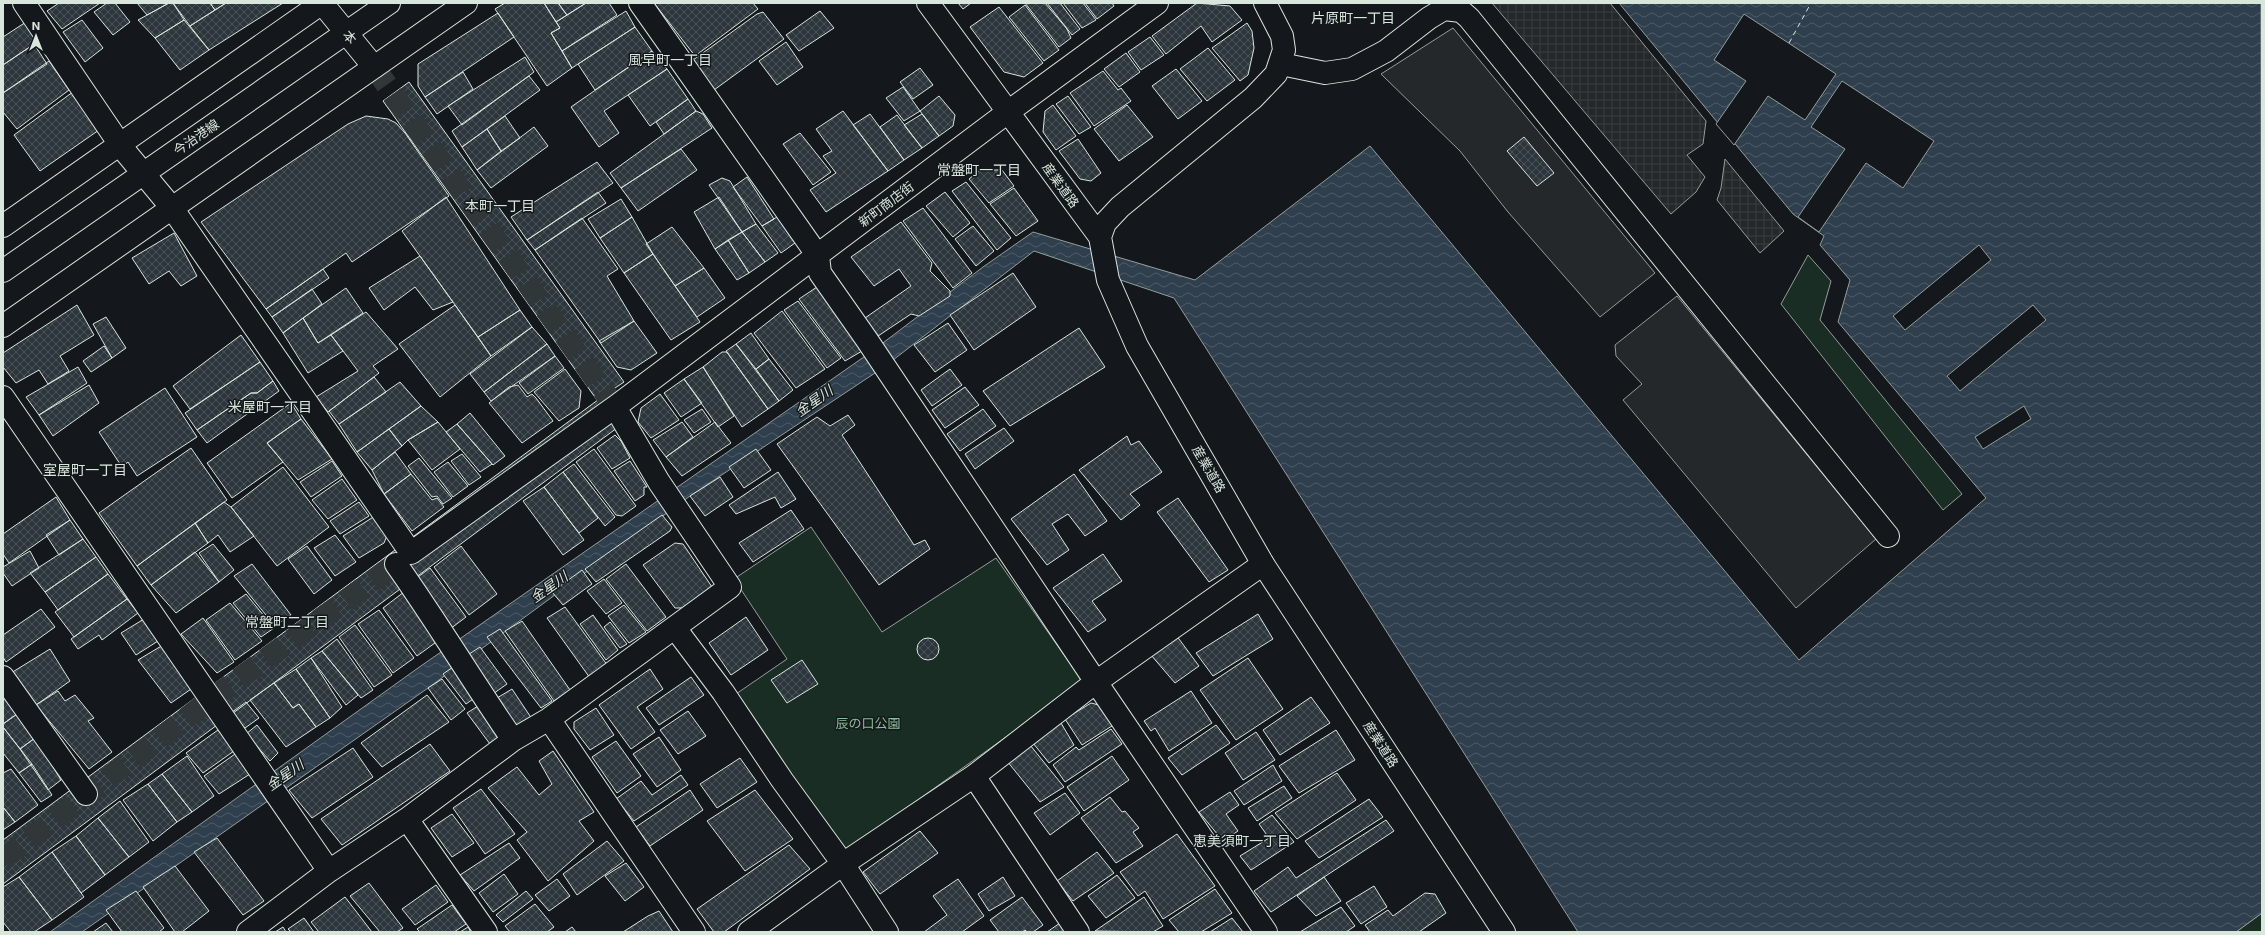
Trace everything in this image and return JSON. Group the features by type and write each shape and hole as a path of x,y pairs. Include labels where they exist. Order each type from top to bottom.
{"street":[{"path":"24,3 120,144 172,208 404,558 465,670 514,740"},
{"name":"今治港線","path":"3,271 389,3"},
{"path":"3,326 466,3"},
{"path":"640,3 818,256 820,273 867,340 1096,682 1266,932"},
{"name":"産業道路","path":"928,3 1100,237 1108,280 1137,346 1263,564 1504,932"},
{"name":"新町商店街","path":"404,558 615,407 1008,112 1157,3"},
{"path":"1100,237 1105,223 1120,207 1253,98 1276,74 1281,64 1284,50 1282,36 1265,3"},
{"path":"3,226 324,5"},
{"name":"本","path":"324,5 374,67"},
{"path":"1281,64 1325,73 1352,69 1386,51 1429,18 1444,9 1461,11 1469,18 1888,536"},
{"path":"3,397 329,871"},
{"path":"248,932 329,871 408,819 514,740 549,719 730,587 659,482 615,407"},
{"path":"749,932 843,864 974,776 1096,682 1263,564"},
{"path":"675,628 723,692 782,780 843,864 887,932"},
{"path":"3,677 86,794"},
{"path":"549,719 694,932"},
{"path":"974,776 1078,932"},
{"path":"408,819 486,932"}],"green space":[{"path":"1808,255 1831,281 1820,320 1962,494 1943,510 1781,304"},
{"name":"辰の口公園","path":"811,527 882,632 996,558 1083,682 845,852 736,694 787,659 734,579"},
{"path":"2262,913 2262,932 2236,932"}],"shaded area":[{"path":"1492,3 1610,3 1706,121 1703,144 1687,155 1705,177 1696,192 1671,214"},
{"path":"1453,28 1655,273 1600,317 1508,212 1460,151 1381,74"},
{"path":"1725,159 1784,231 1760,253 1717,200 1721,188"},
{"path":"1677,296 1876,539 1796,608 1623,400 1642,384 1616,356 1615,345"}],"water":[{"name":"金星川","path":"1619,3 2261,3 2262,913 2236,932 1578,932 1174,298 1034,251 884,367 690,496 428,688 82,932 50,932 418,668 871,352 983,267 1033,232 1195,280 1370,146 1799,660 1986,498 1838,322 1850,280 1820,245 1824,236 1793,214"}],"pier":[{"path":"1744,14 1836,74 1805,120 1768,96 1734,145 1716,124 1746,81 1714,60"},
{"path":"1842,81 1934,141 1903,188 1866,163 1819,232 1798,217 1845,149 1811,127"},
{"path":"1979,245 1991,260 1905,330 1893,316"},
{"path":"2033,305 2046,320 1960,391 1947,376"},
{"path":"2024,406 2031,419 1983,449 1975,437"}],"building":[{"path":"59,3 100,3 62,29 47,11"},
{"path":"107,3 115,3 130,22 113,35 94,12"},
{"path":"137,3 169,3 147,15"},
{"path":"169,3 173,3 184,20 155,38 138,20"},
{"path":"173,3 210,3 215,10 190,26"},
{"path":"210,3 226,3 215,10"},
{"path":"226,3 283,3 209,50 190,26"},
{"path":"505,3 544,3 560,28 551,33 572,68 547,86 495,9"},
{"path":"544,3 558,3 567,15 556,22"},
{"path":"558,3 586,3 567,15"},
{"path":"586,3 609,3 617,15 562,51 551,33 560,28 556,22"},
{"path":"654,3 753,3 758,9 695,56"},
{"path":"958,3 971,3 963,9"},
{"path":"1025,3 1045,3 1067,29 1071,38 1059,47"},
{"path":"1047,3 1060,3 1080,29 1072,35"},
{"path":"1063,3 1083,3 1096,20 1082,28"},
{"path":"1085,3 1112,3 1114,6 1097,19"},
{"path":"1197,3 1230,6 1242,20 1212,42 1201,26 1166,54 1152,36"},
{"path":"1025,5 1059,50 1044,61 1009,17"},
{"path":"999,7 1043,63 1024,77 1004,72 970,27"},
{"path":"626,11 635,27 572,68 562,51"},
{"path":"820,11 834,28 799,51 786,35"},
{"path":"763,12 784,39 714,90 693,60 757,14"},
{"path":"498,13 514,37 425,97 418,86 418,64"},
{"path":"82,20 103,48 85,62 63,32"},
{"path":"184,20 209,50 180,70 155,38"},
{"path":"26,22 39,41 3,65 3,37"},
{"path":"1247,23 1252,31 1254,48 1248,75 1240,81 1212,48"},
{"path":"635,27 652,51 595,90 578,64"},
{"path":"1150,37 1164,55 1141,70 1128,52"},
{"path":"786,42 803,67 777,85 759,61"},
{"path":"34,44 47,64 3,93 3,65"},
{"path":"1208,48 1235,80 1207,101 1180,69"},
{"path":"652,51 667,69 604,111 619,133 599,147 571,107"},
{"path":"1126,53 1140,72 1119,87 1104,69"},
{"path":"525,57 534,72 462,125 448,106"},
{"path":"49,61 69,90 17,129 3,112 3,93"},
{"path":"920,68 933,85 913,99 900,82"},
{"path":"667,69 688,99 650,126 628,95"},
{"path":"1176,69 1202,101 1178,119 1152,86"},
{"path":"1103,71 1118,90 1121,88 1131,101 1094,126 1070,93"},
{"path":"463,72 473,89 437,114 425,97"},
{"path":"529,76 540,90 462,147 452,131"},
{"path":"409,82 624,382 597,400 383,101"},
{"path":"903,87 920,111 904,121 886,98"},
{"path":"77,89 99,130 40,171 14,135"},
{"path":"939,96 955,115 953,126 939,136 920,111"},
{"path":"1068,96 1091,127 1079,134 1056,104"},
{"path":"688,99 696,111 664,134 656,122"},
{"path":"1053,105 1076,136 1056,150 1043,132 1045,111"},
{"path":"1127,105 1153,137 1119,161 1094,129"},
{"path":"696,111 703,114 712,128 621,188 610,173"},
{"path":"843,111 888,171 826,212 810,190 836,173 823,156 832,151 816,129"},
{"path":"870,114 904,160 888,171 853,125"},
{"path":"922,114 939,136 922,148 904,125"},
{"path":"897,115 922,148 904,160 880,127"},
{"path":"366,116 388,119 396,123 405,133 449,196 352,262 346,253 266,309 201,222 348,124"},
{"path":"505,116 520,138 501,151 487,129"},
{"path":"534,127 548,146 491,188 477,170"},
{"path":"487,129 501,151 477,170 462,147"},
{"path":"800,133 831,172 813,185 783,144"},
{"path":"1524,137 1554,173 1537,186 1507,151"},
{"path":"1078,139 1101,173 1091,181 1080,179 1059,151"},
{"path":"681,149 697,170 638,211 621,188"},
{"path":"597,162 613,183 527,240 511,217"},
{"path":"980,170 1002,170 1014,186 989,203 969,179"},
{"path":"747,177 774,219 762,226 733,187"},
{"path":"722,178 730,181 756,224 742,232 709,185"},
{"path":"966,182 1011,238 997,250 952,191"},
{"path":"1014,188 1038,221 1016,236 990,204"},
{"path":"598,192 606,203 535,250 527,240"},
{"path":"945,192 970,223 953,237 926,206"},
{"path":"446,197 520,310 478,337 402,231"},
{"path":"719,197 742,232 715,249 694,212"},
{"path":"621,199 632,217 600,238 588,219"},
{"path":"923,208 972,273 953,288 903,221"},
{"path":"632,217 653,254 624,273 600,238"},
{"path":"777,217 795,243 781,253 762,226"},
{"path":"582,218 618,269 607,276 634,321 601,343 535,250"},
{"path":"901,222 932,263 930,271 950,291 950,296 919,316 911,314 878,336 865,318 911,286 899,269 874,286 851,257"},
{"path":"756,224 778,253 765,262 742,232"},
{"path":"973,226 994,251 976,266 955,239"},
{"path":"672,227 704,268 675,286 646,244"},
{"path":"742,232 765,262 749,273 728,240"},
{"path":"174,233 197,276 181,286 169,271 149,284 132,258"},
{"path":"728,240 749,273 737,280 715,249"},
{"path":"653,254 700,322 671,340 624,273"},
{"path":"420,256 453,302 433,310 415,287 384,310 369,288"},
{"path":"704,268 725,298 697,317 675,286"},
{"path":"323,269 329,278 272,317 266,309"},
{"path":"1013,273 1036,307 974,350 950,315"},
{"path":"820,285 862,351 845,361 799,299"},
{"path":"346,288 363,313 318,343 303,318"},
{"path":"312,289 322,304 283,333 272,317"},
{"path":"798,301 841,358 827,368 784,310"},
{"path":"77,305 94,335 60,356 69,371 48,384 39,370 16,383 3,367 3,353"},
{"path":"455,305 491,356 440,397 399,344"},
{"path":"520,310 532,327 491,356 478,337"},
{"path":"782,311 825,369 796,388 754,333"},
{"path":"366,312 398,349 373,366 379,373 328,412 316,397 358,371 331,335"},
{"path":"106,317 126,348 112,358 93,324"},
{"path":"303,318 318,343 331,335 343,351 308,373 283,333"},
{"path":"634,321 657,353 631,370 617,367 599,341"},
{"path":"948,323 967,350 935,372 914,345"},
{"path":"532,327 547,344 484,392 470,374"},
{"path":"1079,328 1105,367 1010,426 983,391"},
{"path":"751,333 769,359 756,369 736,344"},
{"path":"241,335 260,362 190,409 173,386"},
{"path":"547,344 555,356 491,401 484,392"},
{"path":"736,344 779,401 768,409 726,351"},
{"path":"104,346 112,358 91,372 83,361"},
{"path":"722,352 727,352 768,409 742,427 703,367"},
{"path":"555,356 564,368 528,394 519,383"},
{"path":"769,359 793,390 779,401 756,369"},
{"path":"260,362 273,381 257,393 251,393 197,430 185,413"},
{"path":"78,367 87,383 39,415 26,397"},
{"path":"703,367 734,416 718,427 684,379"},
{"path":"565,369 581,391 579,408 559,421 534,392"},
{"path":"950,369 962,385 932,406 921,390"},
{"path":"374,377 386,392 339,424 329,411"},
{"path":"684,379 702,403 681,417 664,393"},
{"path":"273,381 279,391 207,443 197,430 251,393 257,393"},
{"path":"400,382 421,406 357,452 339,424"},
{"path":"89,385 99,403 53,436 39,415"},
{"path":"518,385 527,397 532,394 536,398 553,421 522,443 489,403 509,387"},
{"path":"965,387 979,405 945,428 932,410"},
{"path":"165,388 197,437 137,476 128,462 122,467 99,432"},
{"path":"610,391 629,419 3,884 3,840"},
{"path":"660,394 679,420 651,438 638,422 641,408"},
{"path":"291,403 301,419 267,443 283,462 232,498 207,463"},
{"path":"421,406 438,422 408,440 402,446 389,429"},
{"path":"702,409 711,422 694,433 684,420"},
{"path":"983,409 996,426 960,451 947,434"},
{"path":"470,413 505,456 493,465 457,424"},
{"path":"848,415 855,425 842,435 914,545 925,540 930,549 879,585 777,444 817,417 830,426"},
{"path":"301,419 332,459 298,480 267,443"},
{"path":"438,422 460,449 432,470 408,440"},
{"path":"682,422 693,437 666,457 653,440"},
{"path":"715,422 731,443 682,476 666,457"},
{"path":"457,424 492,464 480,472 446,432"},
{"path":"1004,428 1014,441 975,469 965,454"},
{"path":"389,429 402,446 372,470 357,452"},
{"path":"615,435 621,441 630,458 612,469 597,448"},
{"path":"1127,436 1131,445 1139,441 1162,472 1130,494 1140,505 1121,520 1079,470"},
{"path":"191,448 227,500 137,566 99,513"},
{"path":"594,449 636,506 622,516 616,515 576,462"},
{"path":"756,449 771,470 744,488 729,467"},
{"path":"395,452 411,474 384,494 372,470"},
{"path":"462,454 481,477 469,485 451,461"},
{"path":"419,458 452,498 443,504 437,496 432,497 408,466"},
{"path":"332,461 342,476 311,497 300,482"},
{"path":"630,461 647,487 644,487 644,495 635,501 614,471"},
{"path":"448,462 468,486 453,497 434,472"},
{"path":"574,464 615,517 605,526 563,472"},
{"path":"283,467 329,527 277,566 231,507"},
{"path":"563,472 598,518 579,533 544,487"},
{"path":"778,472 796,499 781,508 775,497 736,514 729,505"},
{"path":"411,474 432,500 437,498 444,507 412,531 384,494"},
{"path":"1074,474 1107,521 1085,536 1068,514 1052,524 1069,550 1047,565 1011,519"},
{"path":"720,477 733,497 705,516 690,496"},
{"path":"342,479 357,500 328,519 312,500"},
{"path":"544,487 584,540 563,555 523,501"},
{"path":"56,497 70,520 9,563 3,554 3,534"},
{"path":"1178,498 1228,570 1209,582 1157,512"},
{"path":"224,502 231,507 254,536 230,552 218,535 208,543 195,523"},
{"path":"359,502 369,516 340,534 330,521"},
{"path":"791,510 804,529 753,562 739,543"},
{"path":"662,515 672,527 670,531 596,582 585,569"},
{"path":"375,516 388,533 384,543 359,558 343,536"},
{"path":"70,520 83,539 59,555 46,535"},
{"path":"195,523 208,543 151,585 137,566"},
{"path":"335,535 356,562 335,576 314,548"},
{"path":"83,539 96,557 45,592 30,573"},
{"path":"675,543 683,544 712,587 682,608 675,608 643,565"},
{"path":"213,544 234,570 219,582 199,553"},
{"path":"307,546 332,580 314,594 288,559"},
{"path":"461,546 497,594 469,615 434,567"},
{"path":"30,551 39,568 12,586 3,573 3,567"},
{"path":"195,552 219,582 176,613 151,585"},
{"path":"1103,554 1122,581 1092,601 1106,620 1088,632 1053,588"},
{"path":"96,557 108,574 58,610 45,592"},
{"path":"252,564 291,615 275,626 234,576"},
{"path":"626,564 666,617 647,631 606,579"},
{"path":"430,568 466,617 450,629 414,580"},
{"path":"582,570 592,584 563,605 552,592"},
{"path":"108,574 127,599 74,637 55,612"},
{"path":"604,579 622,603 606,614 587,591"},
{"path":"404,592 439,640 417,656 383,608"},
{"path":"246,594 274,628 261,637 233,603"},
{"path":"127,599 138,613 102,640 99,635 78,649 71,639"},
{"path":"230,603 262,641 235,660 206,620"},
{"path":"624,605 646,632 629,643 608,616"},
{"path":"565,607 608,666 590,678 547,618"},
{"path":"41,609 55,627 6,662 3,657 3,635"},
{"path":"379,610 414,658 393,673 358,624"},
{"path":"1258,614 1273,639 1213,676 1196,653"},
{"path":"593,615 618,650 606,660 580,624"},
{"path":"746,617 768,650 731,675 709,643"},
{"path":"203,618 234,662 217,673 181,634"},
{"path":"144,619 158,641 136,655 121,633"},
{"path":"522,621 570,690 554,701 505,631"},
{"path":"610,622 627,644 620,648 604,627"},
{"path":"355,625 392,675 374,687 339,637"},
{"path":"500,629 552,701 541,708 487,637"},
{"path":"1176,635 1199,666 1175,683 1151,655"},
{"path":"928,638 936,641 939,649 936,657 928,660 920,657 917,649 920,641"},
{"path":"337,639 373,690 361,698 322,651"},
{"path":"163,645 194,687 171,703 138,660"},
{"path":"480,647 507,684 490,696 463,658"},
{"path":"50,649 70,681 36,705 11,673"},
{"path":"322,651 358,695 346,705 311,658"},
{"path":"311,658 342,707 330,718 296,669"},
{"path":"1248,658 1283,709 1236,740 1200,690"},
{"path":"802,660 818,684 787,703 771,680"},
{"path":"453,667 476,697 466,704 443,674"},
{"path":"296,669 330,718 316,727 299,704 293,708 274,683"},
{"path":"650,669 663,689 637,707 655,732 631,749 599,705"},
{"path":"691,677 704,695 659,725 646,708"},
{"path":"442,679 465,709 451,720 428,688"},
{"path":"274,683 293,708 299,704 316,727 286,747 250,700"},
{"path":"512,689 532,719 514,729 492,701"},
{"path":"58,691 65,701 75,695 94,718 88,721 112,752 89,769 36,705"},
{"path":"1191,691 1212,723 1169,751 1155,728 1151,731 1144,721"},
{"path":"427,695 449,722 382,767 361,743"},
{"path":"5,697 17,714 3,724 3,699"},
{"path":"1311,697 1330,723 1280,755 1263,730"},
{"path":"246,702 259,718 245,728 231,713"},
{"path":"1091,703 1103,706 1115,724 1082,745 1065,719"},
{"path":"481,704 502,736 490,744 467,713"},
{"path":"596,708 614,735 590,750 574,729 574,722"},
{"path":"688,711 706,736 678,754 660,730"},
{"path":"17,714 35,738 20,749 3,727 3,724"},
{"path":"1061,723 1074,745 1049,763 1033,743"},
{"path":"257,725 278,753 270,761 246,734"},
{"path":"1216,725 1230,743 1182,775 1168,758"},
{"path":"3,727 32,764 19,773 3,753"},
{"path":"1111,729 1122,744 1065,782 1053,765 1076,747 1079,750"},
{"path":"218,730 234,751 203,773 186,753"},
{"path":"1336,730 1355,760 1299,793 1279,766"},
{"path":"1256,732 1275,760 1243,780 1225,753"},
{"path":"659,737 681,770 657,787 633,754"},
{"path":"35,738 61,780 48,790 20,749"},
{"path":"616,741 641,776 617,793 592,757"},
{"path":"430,744 450,771 342,845 321,819"},
{"path":"1030,745 1064,787 1040,802 1007,761"},
{"path":"353,748 373,777 312,818 289,790"},
{"path":"553,751 594,812 579,821 594,841 548,881 517,840 527,832 488,788 517,767 539,795 552,784 539,761"},
{"path":"235,754 250,774 219,794 204,776"},
{"path":"187,756 214,796 192,812 162,774"},
{"path":"1112,756 1129,780 1084,811 1067,787"},
{"path":"740,758 757,782 717,808 700,784"},
{"path":"32,764 52,795 41,802 19,773"},
{"path":"1273,765 1282,781 1244,805 1234,791"},
{"path":"11,769 38,805 15,822 3,807 3,773"},
{"path":"1337,773 1356,800 1297,839 1275,813"},
{"path":"162,774 192,812 177,822 148,784"},
{"path":"681,775 688,785 634,821 616,799 641,781 652,795"},
{"path":"148,784 177,822 153,841 123,800"},
{"path":"1284,786 1292,798 1257,821 1248,808"},
{"path":"481,789 515,834 485,854 453,808"},
{"path":"690,790 703,810 650,846 636,827"},
{"path":"755,790 793,839 745,871 707,821"},
{"path":"1230,792 1239,805 1226,814 1238,831 1223,841 1199,812"},
{"path":"1065,793 1080,813 1050,835 1034,813"},
{"path":"1110,797 1122,812 1125,811 1139,828 1133,832 1143,846 1116,863 1081,818"},
{"path":"1369,799 1383,817 1319,858 1305,841"},
{"path":"120,801 149,842 129,857 98,818"},
{"path":"3,807 15,822 3,830"},
{"path":"452,814 474,843 452,857 431,828"},
{"path":"1272,815 1294,842 1251,870 1240,856 1269,838 1259,824"},
{"path":"98,818 129,857 105,875 76,836"},
{"path":"1386,820 1394,831 1271,912 1254,891 1288,867 1296,878"},
{"path":"920,831 938,853 880,894 863,872"},
{"path":"1177,834 1215,886 1163,919 1145,891 1138,896 1120,872"},
{"path":"76,836 105,875 81,893 52,852"},
{"path":"217,838 264,901 243,915 194,852"},
{"path":"607,841 624,861 577,895 563,874"},
{"path":"509,843 520,858 474,891 460,875"},
{"path":"789,845 810,869 724,932 714,932 697,909"},
{"path":"52,852 84,897 52,920 19,877"},
{"path":"1097,852 1114,873 1073,901 1057,881"},
{"path":"626,863 644,887 625,901 605,876"},
{"path":"175,866 209,911 182,932 175,932 143,887"},
{"path":"504,874 518,894 493,912 479,893"},
{"path":"1117,875 1135,898 1106,918 1088,896"},
{"path":"19,877 52,920 34,932 11,932 3,922 3,887"},
{"path":"1003,877 1015,896 989,911 978,894"},
{"path":"1324,877 1341,901 1316,916 1297,896"},
{"path":"557,879 570,896 549,911 535,895"},
{"path":"958,879 984,916 962,932 924,932 947,915 933,896"},
{"path":"369,883 403,928 397,932 380,932 350,896"},
{"path":"436,885 448,902 415,925 402,909"},
{"path":"1374,886 1387,907 1361,924 1346,903"},
{"path":"1215,889 1232,913 1201,932 1179,932 1169,920"},
{"path":"136,891 164,928 159,932 122,932 106,910"},
{"path":"526,891 533,899 503,922 496,915"},
{"path":"1425,893 1435,894 1446,913 1419,932 1370,932 1365,925 1388,910 1393,916"},
{"path":"345,897 372,932 319,932 311,922"},
{"path":"1022,897 1043,925 1033,932 1027,932 1025,930 1022,932 999,932 990,920"},
{"path":"1144,897 1163,926 1153,932 1095,931"},
{"path":"535,904 554,927 547,932 510,932 505,926"},
{"path":"452,905 466,924 454,932 420,932 417,929"},
{"path":"1341,907 1355,926 1346,932 1300,932"},
{"path":"659,911 673,932 623,932 648,916"},
{"path":"304,918 314,932 291,932 288,929"},
{"path":"1232,918 1243,932 1210,932"},
{"path":"106,923 113,932 93,932"},
{"path":"1060,923 1065,932 1047,932"},
{"path":"283,927 286,932 275,932"},
{"path":"468,927 471,932 460,932"},
{"path":"572,927 576,932 565,932"}],"ferry route":[{"path":"1789,43 1811,3"}],"tunnel":[{"path":"374,67 615,407"},
{"path":"3,859 211,699 411,553"}],"district":[{"name":"片原町一丁目","path":"1353,18"},
{"name":"風早町一丁目","path":"670,60"},
{"name":"常盤町一丁目","path":"979,170"},
{"name":"本町一丁目","path":"500,206"},
{"name":"米屋町一丁目","path":"270,407"},
{"name":"室屋町一丁目","path":"85,470"},
{"name":"常盤町二丁目","path":"287,622"},
{"name":"恵美須町一丁目","path":"1242,841"}]}
